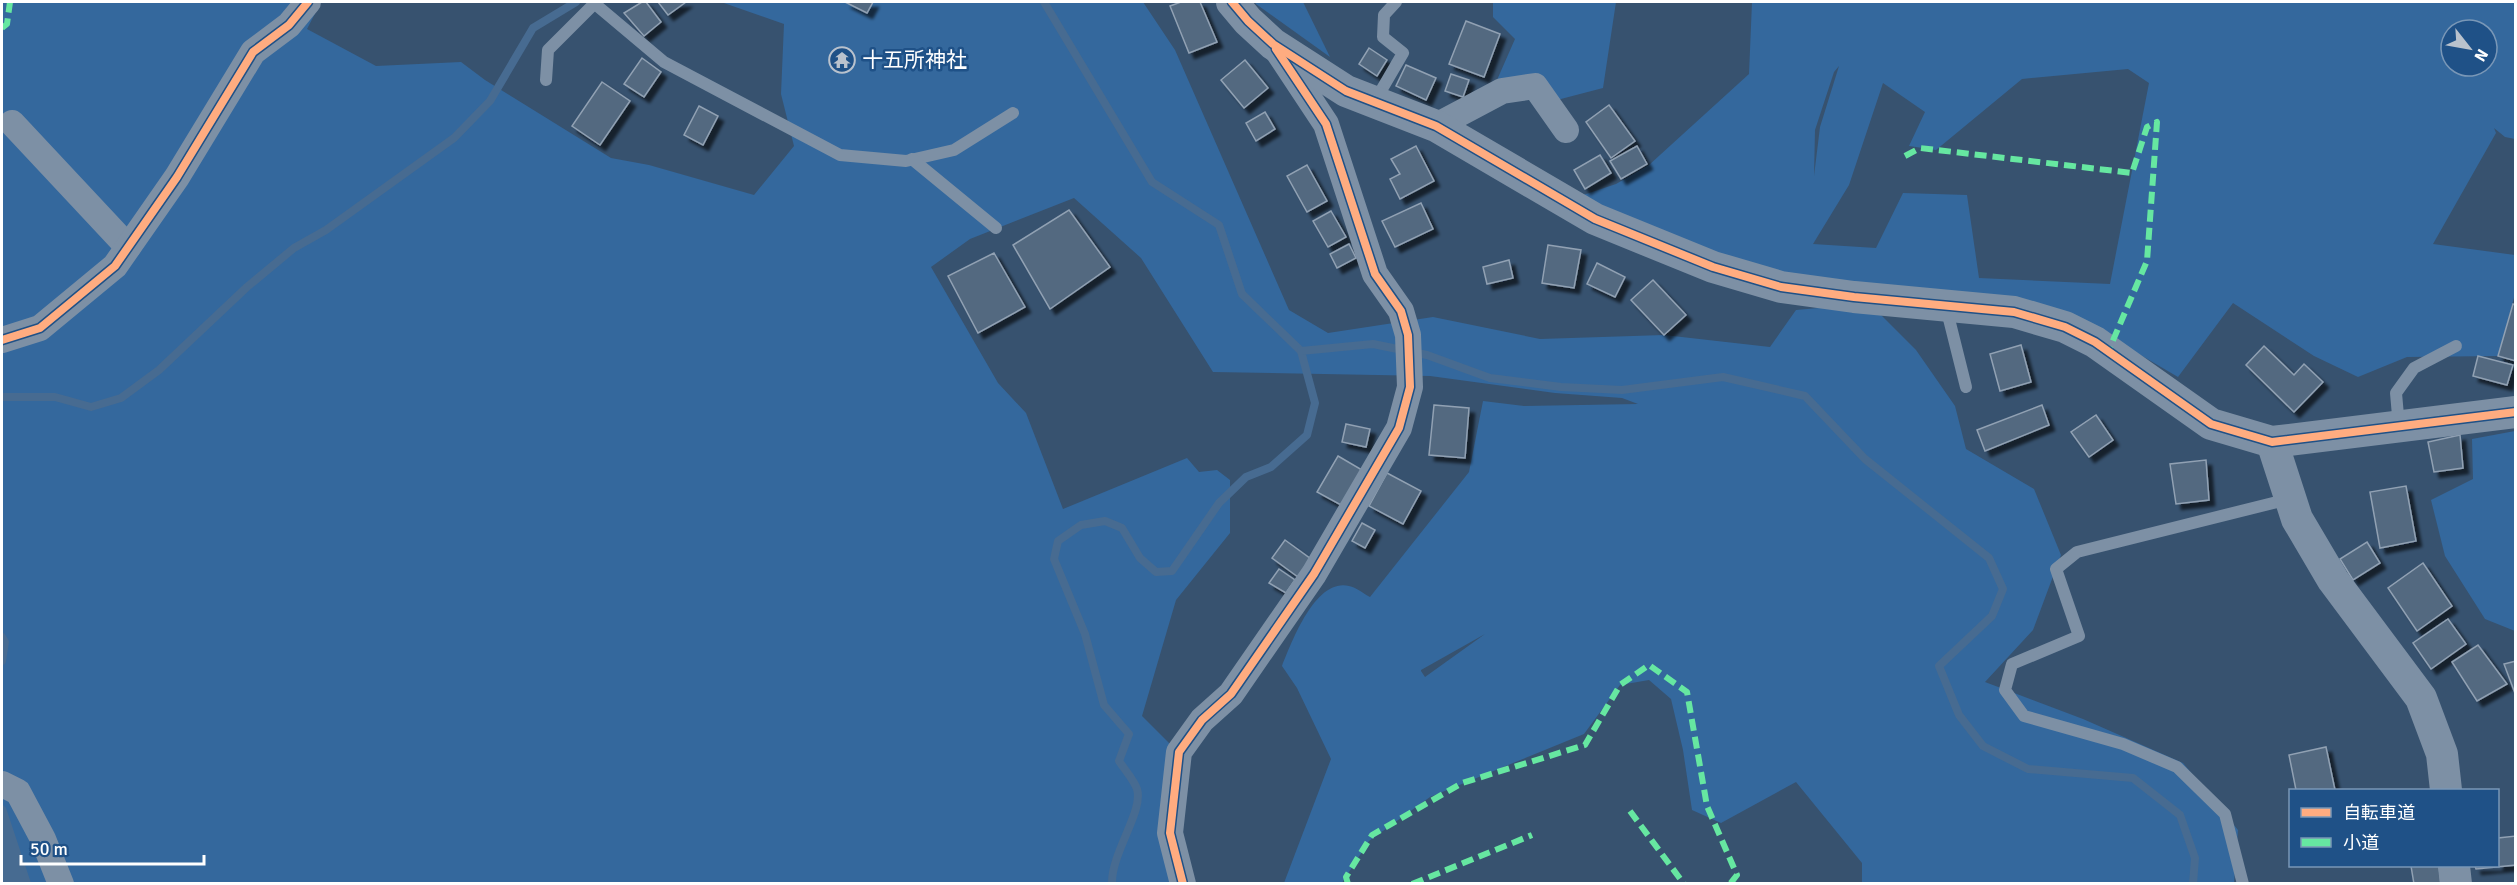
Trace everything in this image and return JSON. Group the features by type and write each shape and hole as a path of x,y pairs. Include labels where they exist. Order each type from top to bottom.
{"street":[{"path":"2,340 40,328 115,266 177,177 253,52 290,25 308,2"},
{"path":"1232,2 1248,21 1273,44 1346,91 1436,126 1595,219 1713,267 1781,287 2014,312 2065,327 2095,342 2211,424 2272,442 2516,412"},
{"path":"1183,884 1170,832 1179,752 1202,720 1231,694 1274,634 1369,482 1399,428 1410,387 1408,335 1401,311 1375,274 1326,124 1273,44"},
{"path":"1436,126 1502,91 1535,86 1566,130"},
{"path":"12,123 128,247"},
{"path":"2272,442 2297,519 2333,580 2421,698 2442,754 2446,789"},
{"path":"2,784 18,792 43,839 61,884"},
{"path":"2454,867 2456,884"}],"lane":[{"path":"1374,102 1403,52 1383,37 1384,15 1396,2"},
{"path":"546,80 548,50 596,3 664,62 840,155 912,159 954,150 1013,113"},
{"path":"912,159 996,228"},
{"path":"1945,306 1966,387"},
{"path":"2399,426 2396,393 2414,368 2456,346"},
{"path":"2243,884 2225,814 2177,767 2123,744 2024,716 2005,690 2012,664 2079,636 2056,569 2077,552 2290,499"}],"shaded area":[{"path":"2,2 321,2 307,29 376,66 461,62 485,80 611,158 649,165 754,195 794,146 781,94 784,24 721,2 1143,2 1175,50 1289,310 1328,333 1433,317 1540,339 1664,335 1770,347 1796,310 1853,305 1877,311 1916,350 1955,406 1966,449 2034,489 2061,555 2033,630 1985,682 2083,719 2183,763 2238,830 2234,883 1862,883 1862,863 1796,782 1721,823 1692,810 1683,750 1671,699 1649,680 1620,685 1584,734 1430,797 1369,841 1342,883 1284,883 1331,759 1297,688 1282,666 1306,614 1315,601 1337,586 1352,587 1370,597 1469,472 1483,401 1524,406 1638,404 1622,398 1555,393 1430,376 1213,372 1141,258 1074,198 970,239 931,267 998,383 1026,413 1063,509 1187,458 1199,472 1217,470 1230,480 1230,533 1176,600 1142,716 1177,751 1170,832 1189,883 2,884","holes":["1485,634 1425,677 1421,670"]},
{"path":"1255,2 1303,2 1330,57 1256,4"},
{"path":"1493,2 1616,2 1603,88 1557,100 1497,80 1515,39 1493,17"},
{"path":"1752,2 2515,2 2515,139 2505,137 2494,128 2496,133 2433,244 2515,255 2515,294 2498,356 2407,357 2358,377 2314,356 2233,303 2178,377 2132,350 1855,284 1765,269 1689,243 1574,198 1616,184 1649,165 1749,74","holes":["1839,66 1820,127 1814,176 1815,130 1834,72","2128,69 2149,83 2110,284 1979,278 1967,195 1903,193 1876,248 1813,244 1849,185 1883,83 1925,112 1909,146 1936,150 2022,79"]},
{"path":"2516,431 2515,631 2485,619 2445,556 2431,500 2473,479 2472,439"},
{"path":"2,804 6,808 31,883 2,883"}],"building":[{"path":"646,2 661,22 644,36 624,13"},
{"path":"658,2 686,2 668,15"},
{"path":"845,2 873,2 867,13"},
{"path":"1181,2 1200,2 1217,42 1189,53 1170,6"},
{"path":"1466,21 1500,34 1484,77 1449,64"},
{"path":"1369,48 1387,60 1377,76 1359,64"},
{"path":"642,58 661,72 644,97 624,84"},
{"path":"1245,60 1268,88 1244,108 1221,80"},
{"path":"1406,65 1436,78 1426,100 1396,86"},
{"path":"1451,74 1469,80 1463,97 1445,91"},
{"path":"602,82 630,101 600,145 572,126"},
{"path":"1609,105 1635,141 1611,158 1586,122"},
{"path":"699,106 718,116 703,145 684,135"},
{"path":"1265,112 1275,129 1256,141 1246,123"},
{"path":"1416,146 1434,181 1400,199 1390,179 1400,174 1391,159"},
{"path":"1637,146 1647,164 1621,179 1610,161"},
{"path":"1600,155 1611,173 1585,189 1574,170"},
{"path":"1307,165 1327,201 1307,212 1287,176"},
{"path":"1421,203 1433,229 1395,247 1382,221"},
{"path":"1069,210 1110,267 1050,309 1013,245"},
{"path":"1331,211 1346,237 1328,247 1313,221"},
{"path":"1349,244 1356,258 1337,268 1330,254"},
{"path":"1548,245 1581,250 1574,288 1542,283"},
{"path":"994,253 1025,307 978,333 948,276"},
{"path":"1509,260 1513,278 1487,284 1483,267"},
{"path":"1597,263 1625,277 1615,297 1587,284"},
{"path":"1653,280 1686,315 1664,335 1631,300"},
{"path":"2513,304 2516,305 2516,361 2498,356"},
{"path":"2021,345 2031,382 2000,391 1990,354"},
{"path":"2264,346 2294,375 2304,364 2323,382 2294,412 2246,365"},
{"path":"2478,356 2513,365 2507,385 2473,376"},
{"path":"1434,405 1469,408 1465,458 1429,455"},
{"path":"2042,405 2049,425 1985,451 1977,430"},
{"path":"2096,415 2113,440 2089,457 2071,432"},
{"path":"1346,424 1370,429 1366,447 1342,442"},
{"path":"2460,435 2463,468 2434,472 2428,442"},
{"path":"1338,456 1362,470 1341,505 1317,492"},
{"path":"2206,460 2209,500 2176,504 2170,464"},
{"path":"1387,473 1421,491 1403,524 1369,506"},
{"path":"2406,486 2416,541 2380,548 2370,492"},
{"path":"1362,523 1375,530 1365,548 1352,541"},
{"path":"1285,540 1311,559 1298,577 1272,558"},
{"path":"2367,542 2380,563 2353,580 2340,559"},
{"path":"2423,563 2452,606 2417,631 2388,588"},
{"path":"1279,569 1295,580 1286,593 1269,583"},
{"path":"2448,619 2466,644 2431,669 2413,643"},
{"path":"2478,645 2507,684 2477,701 2452,662"},
{"path":"2516,661 2516,696 2504,664"},
{"path":"2326,747 2335,789 2296,789 2289,755"},
{"path":"2516,836 2516,865 2499,867 2499,838"},
{"path":"2411,867 2439,867 2441,884 2414,884"}],"waterway":[{"path":"2,397 55,397 91,407 121,398 159,370 247,287 294,248 326,230 454,138 490,101 533,28 576,2"},
{"path":"1044,2 1152,182 1219,225 1242,294 1301,351 1315,403 1307,435 1271,467 1246,477 1219,503 1172,571 1156,572 1140,558 1122,528 1105,521 1081,525 1058,541 1054,559 1085,634 1104,705 1129,734 1119,761 1136,786 1138,798 1132,821 1116,859 1112,884"},
{"path":"1301,351 1373,344 1427,355 1490,378 1561,387 1622,390 1723,377 1805,396 1865,459 1989,558 2003,589 1992,616 1939,666 1959,715 1983,746 2028,769 2133,778 2180,815 2195,858 2193,884"},
{"path":"2,637 5,642 2,661"}],"marked path":[{"path":"2,28 7,24 10,2"},
{"path":"1905,156 1920,148 2132,173 2147,127 2157,122 2147,261 2108,352"},
{"path":"1348,884 1346,877 1372,835 1462,783 1585,745 1620,685 1649,665 1687,692 1707,806 1737,875 1730,884"},
{"path":"1630,811 1684,884"},
{"path":"1412,884 1532,835"}],"cycle path":[{"path":"2,340 40,328 115,266 177,177 253,52 289,25 308,2"},
{"path":"1232,2 1248,21 1273,44 1346,91 1436,126 1595,219 1713,267 1781,287 1854,297 2014,312 2065,327 2095,342 2211,424 2272,442 2516,412"},
{"path":"1183,884 1170,833 1179,752 1202,720 1231,694 1314,574 1399,428 1410,387 1408,335 1401,311 1375,274 1326,124 1276,49"}],"place":[{"name":"十五所神社","path":"842,60"}]}
